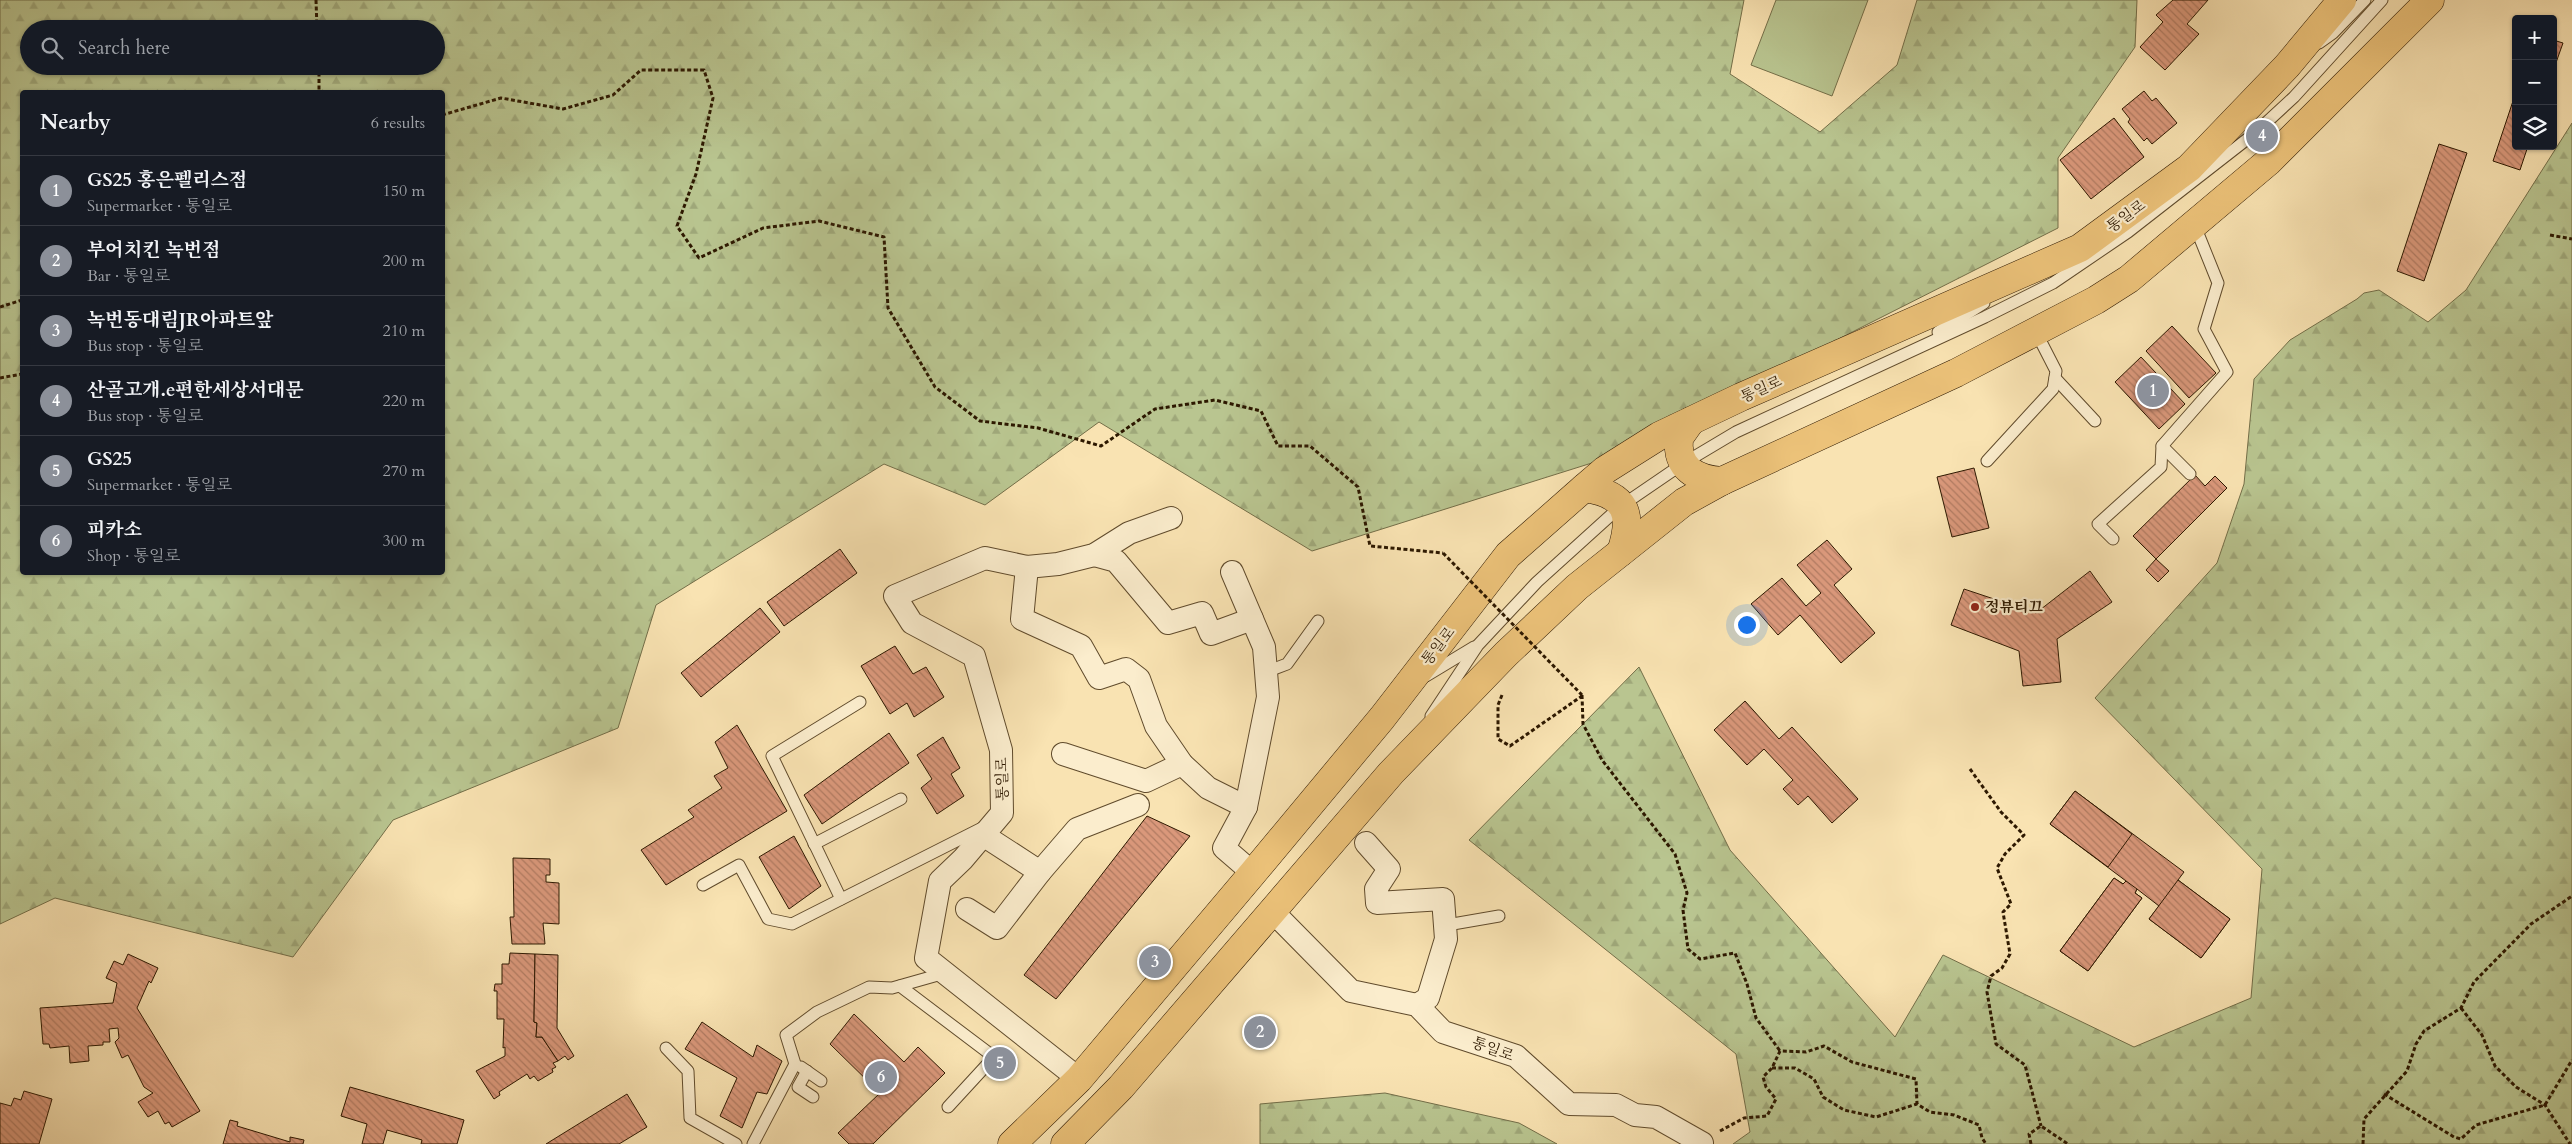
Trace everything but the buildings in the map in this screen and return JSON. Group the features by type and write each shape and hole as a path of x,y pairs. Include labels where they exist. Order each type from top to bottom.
{"main road":[{"name":"통일로","path":"1012,1144 1079,1079 1254,873 1405,688 1508,555 1584,488 1605,470 1643,445 1691,420 2080,248 2189,168 2287,66 2342,0"},
{"path":"1066,1144 1121,1087 1391,773 1541,619 1684,502 1722,480 1956,373 2096,300 2129,279 2195,226 2268,162 2430,0"},
{"path":"1691,420 1679,438 1678,448 1684,463 1694,475 1705,479 1722,480"},
{"path":"1584,488 1611,494 1621,506 1627,519 1628,531 1621,552"}],"street":[{"name":"통일로","path":"1079,1079 926,958 940,881 1002,813 1001,750 974,656 912,623 895,596 943,574 985,558 1027,567 1058,564 1094,556 1129,533 1171,518"},
{"name":"통일로","path":"1094,556 1116,561 1168,623 1202,613 1211,634 1252,619"},
{"path":"1027,567 1022,619 1081,646 1099,678 1126,669 1139,679 1156,726 1182,764 1208,788 1246,807"},
{"path":"1232,572 1264,646 1268,697 1246,807 1224,848 1254,873"},
{"path":"1063,754 1146,781 1182,764"},
{"path":"967,909 997,928 1040,872 1077,829 1138,805"},
{"path":"989,828 1040,872"},
{"path":"1273,912 1351,991 1417,1005 1428,998 1446,939 1447,925 1443,899 1377,903 1376,889 1389,869 1366,843"},
{"name":"통일로","path":"1417,1005 1443,1032 1516,1056 1569,1104 1616,1105 1635,1115 1656,1117 1702,1143"}],"lane":[{"path":"2287,66 2333,33 2365,0"},
{"path":"1391,773 1478,644 1537,582 1621,506 1684,463 1736,432 2053,283 2128,232 2256,133 2294,97 2382,0"},
{"path":"2113,539 2098,524 2161,467 2162,446 2227,372 2204,328 2218,283 2195,226"},
{"path":"1905,353 2042,265"},
{"path":"1987,462 2052,389 2056,372 2036,332"},
{"path":"2055,378 2095,421"},
{"path":"2162,446 2190,474"},
{"path":"1266,672 1287,664 1318,621"},
{"path":"1405,688 1478,644"},
{"path":"841,899 772,756 860,702"},
{"path":"814,844 901,800"},
{"path":"703,885 739,865 768,919 792,924 989,828"},
{"path":"1447,925 1499,916"},
{"path":"822,1081 795,1064 786,1035 817,1012 869,987 892,988 945,973"},
{"path":"900,986 994,1057 948,1107"},
{"path":"666,1048 688,1071 690,1118 736,1144"},
{"path":"753,1144 795,1064"},
{"path":"807,1071 798,1087 813,1097"}],"path":[{"path":"316,0 317,20"},
{"path":"445,115 501,98 563,109 613,95 641,70 704,70 713,98 696,174 677,226 699,258 763,228 819,221 884,237 888,308 934,387 980,421 1038,428 1102,446 1155,409 1215,400 1262,411 1278,446 1310,446 1358,487 1370,546 1443,552 1582,695 1583,724 1602,760 1675,854 1687,893 1683,910 1688,949 1700,959 1735,953 1748,984 1756,1018 1780,1051"},
{"path":"319,75 319,90"},
{"path":"2550,235 2572,239"},
{"path":"0,307 20,301"},
{"path":"0,378 20,374"},
{"path":"1504,689 1498,705 1498,738 1510,746 1582,695"},
{"path":"1970,769 2001,812 2024,836 2005,854 1997,868 2011,904 2003,912 2010,954 2002,968 1991,976 1987,992 1996,1044 2025,1065 2041,1126 2068,1144"},
{"path":"2363,1144 2364,1119 2384,1094 2407,1072 2416,1044 2424,1031 2461,1008 2474,982 2531,924 2572,896"},
{"path":"2461,1008 2482,1035 2495,1066 2516,1087 2545,1104 2570,1144"},
{"path":"1780,1051 1806,1052 1824,1046 1852,1062 1916,1079 1917,1104"},
{"path":"1702,1143 1744,1118 1767,1116 1776,1099 1766,1087 1762,1077 1772,1068 1780,1051"},
{"path":"2384,1094 2454,1137 2461,1139 2476,1125 2545,1104 2572,1060"},
{"path":"1772,1068 1795,1068 1806,1074 1814,1079 1823,1097 1844,1110 1876,1117 1917,1104 1930,1112 1954,1115 1979,1125 1982,1138 1986,1144"},
{"path":"2031,1144 2030,1134 2041,1126"}],"green space":[{"path":"0,0 1744,0 1730,74 1820,132 1897,65 1917,0 2137,0 2135,47 2058,158 2058,228 1595,462 1312,551 1099,422 985,505 884,464 656,605 618,728 393,820 293,957 55,898 0,924"},
{"path":"1776,0 1868,0 1832,96 1751,65"},
{"path":"2572,123 2572,1144 1733,1144 1750,1132 1736,1054 1469,840 1639,667 1730,850 1895,1037 1943,955 2134,1047 2251,998 2262,869 2095,698 2217,563 2244,484 2254,379 2290,340 2364,293 2379,290 2428,322 2466,290 2555,150 2557,150 2557,147"},
{"path":"1385,1093 1519,1123 1557,1144 1260,1144 1260,1104"}],"place":[{"name":"산골고개.e편한세상서대문","path":"2262,136"},
{"name":"GS25 홍은펠리스점","path":"2153,391"},
{"name":"정뷰티끄","path":"1975,607"},
{"name":"녹번동대림JR아파트앞","path":"1155,962"},
{"name":"부어치킨 녹번점","path":"1260,1032"},
{"name":"GS25","path":"1000,1063"},
{"name":"피카소","path":"881,1077"}]}
